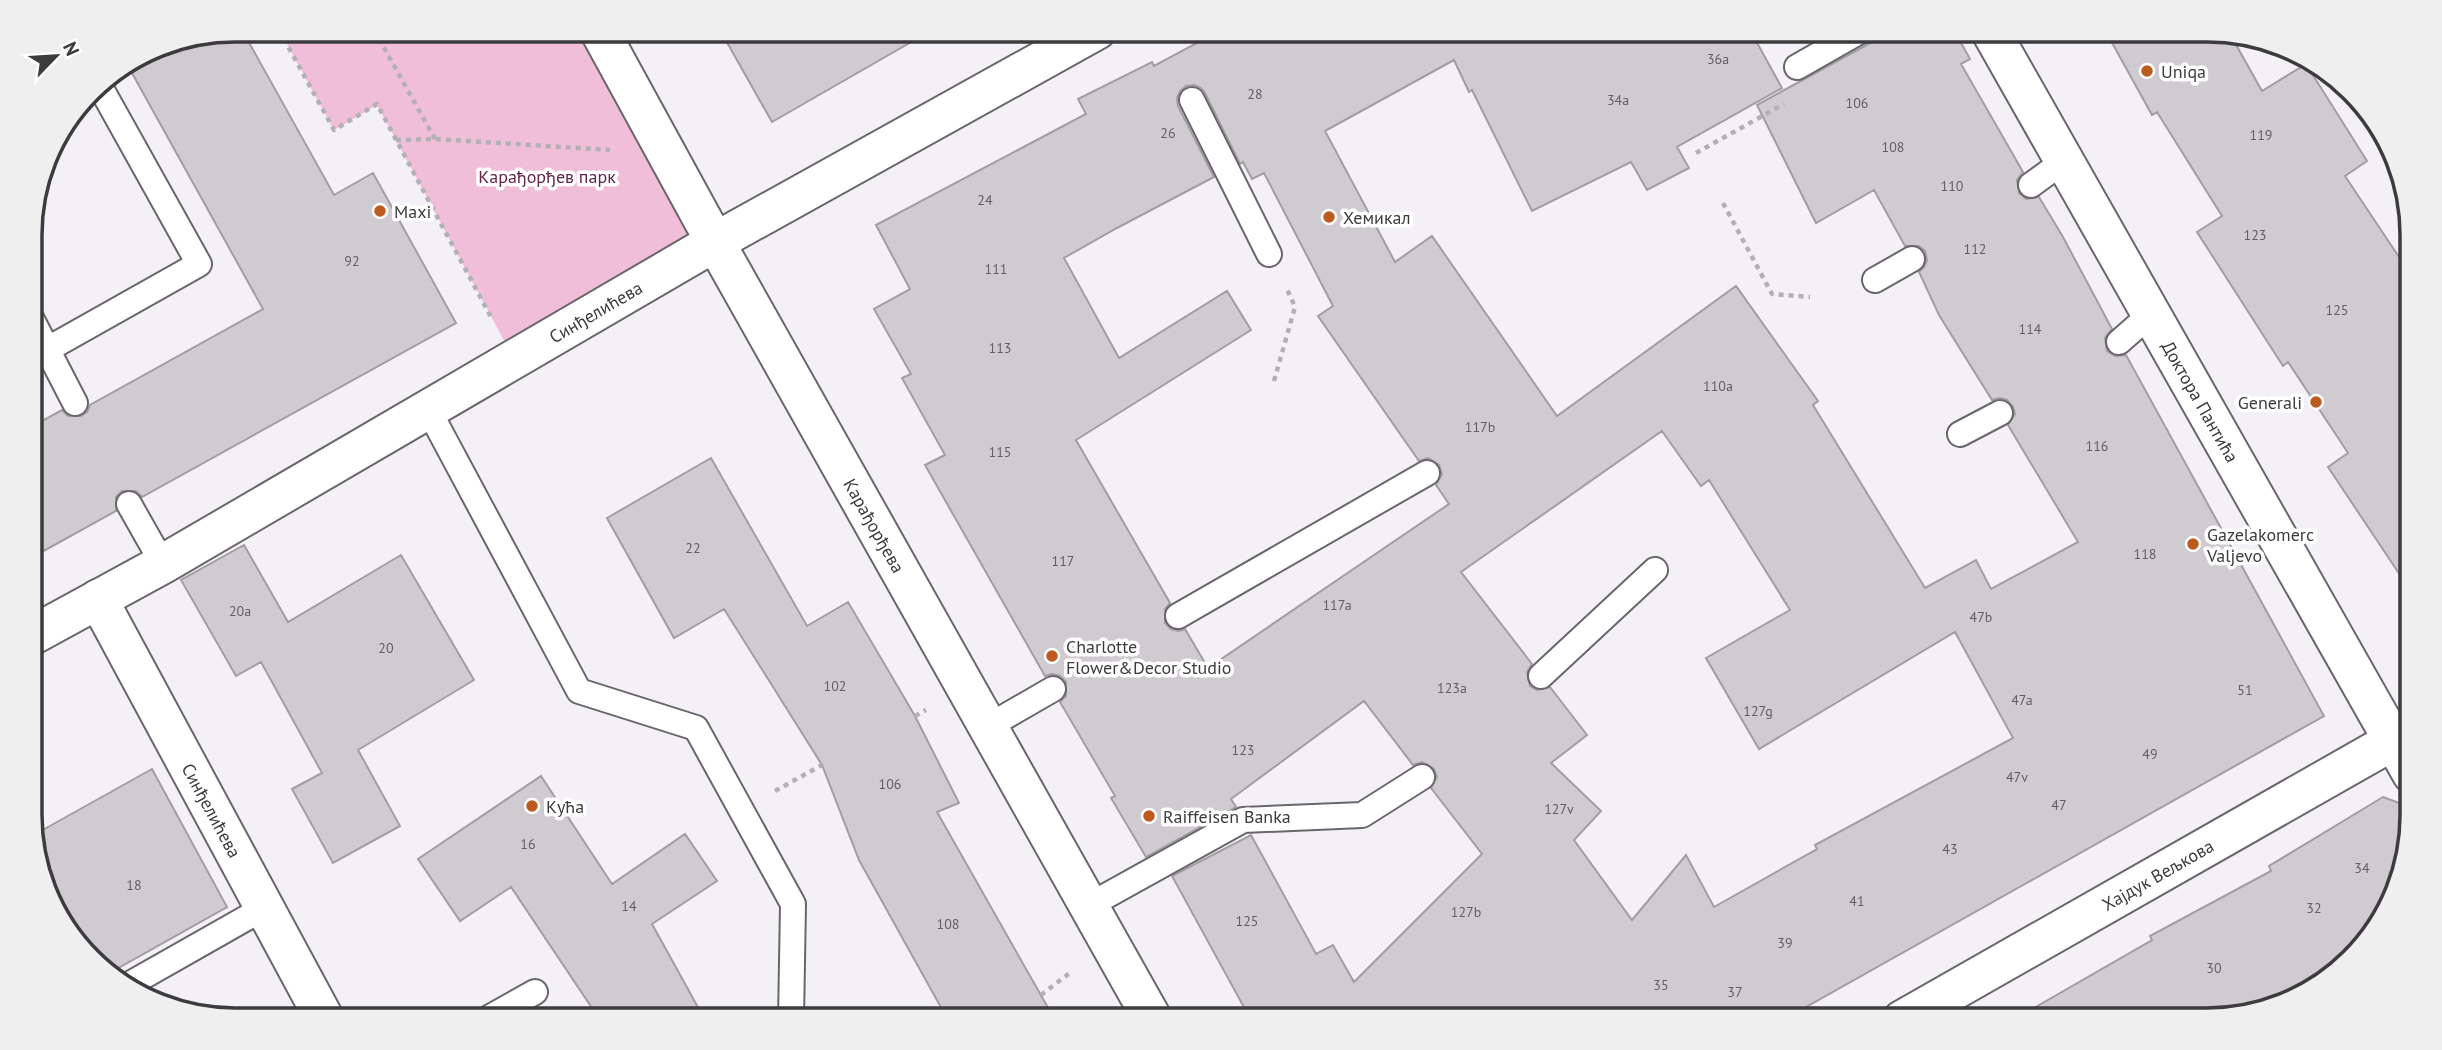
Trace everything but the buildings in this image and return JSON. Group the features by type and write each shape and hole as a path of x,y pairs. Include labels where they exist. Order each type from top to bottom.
{"street":[{"name":"Карађорђева","path":"606,42 715,242 1146,1008"},
{"name":"Синђелићева","path":"42,630 163,564 715,242 1075,42"},
{"name":"Доктора Пантића","path":"1997,42 2151,314 2400,730"},
{"name":"Синђелићева","path":"98,599 318,1008"},
{"name":"Хајдук Вељкова","path":"1923,1008 2400,737"}],"lane":[{"path":"1797,67 1841,42"},
{"path":"48,349 200,264 104,94"},
{"path":"1192,100 1269,254"},
{"path":"2031,184 2064,161"},
{"path":"1875,280 1912,259"},
{"path":"2119,342 2151,314"},
{"path":"42,338 75,403"},
{"path":"428,409 579,691 696,728 793,904 792,1008"},
{"path":"1960,434 2000,413"},
{"path":"1178,616 1427,473"},
{"path":"129,504 163,564"},
{"path":"1541,676 1655,570"},
{"path":"989,726 1052,689"},
{"path":"1088,906 1243,820 1362,815 1422,777"},
{"path":"136,980 264,908"},
{"path":"506,1008 535,992"}],"path":[{"path":"286,42 334,130 377,104 514,359"},
{"path":"381,42 436,139"},
{"path":"1696,153 1785,103 1797,67"},
{"path":"396,140 436,139 667,154"},
{"path":"1723,203 1772,294 1810,298"},
{"path":"1269,254 1295,307 1274,381"},
{"path":"741,810 822,765"}],"green space":[{"name":"Карађорђев парк","path":"286,42 606,42 715,242 514,359 377,105 334,130"}],"place":[{"name":"Uniqa","path":"2147,71"},
{"name":"Maxi","path":"380,211"},
{"name":"Хемикал","path":"1329,217"},
{"name":"Generali","path":"2316,402"},
{"name":"Gazelakomerc Valjevo","path":"2193,544"},
{"name":"Charlotte Flower&Decor Studio","path":"1052,656"},
{"name":"Кућа","path":"532,806"},
{"name":"Raiffeisen Banka","path":"1149,816"}]}
